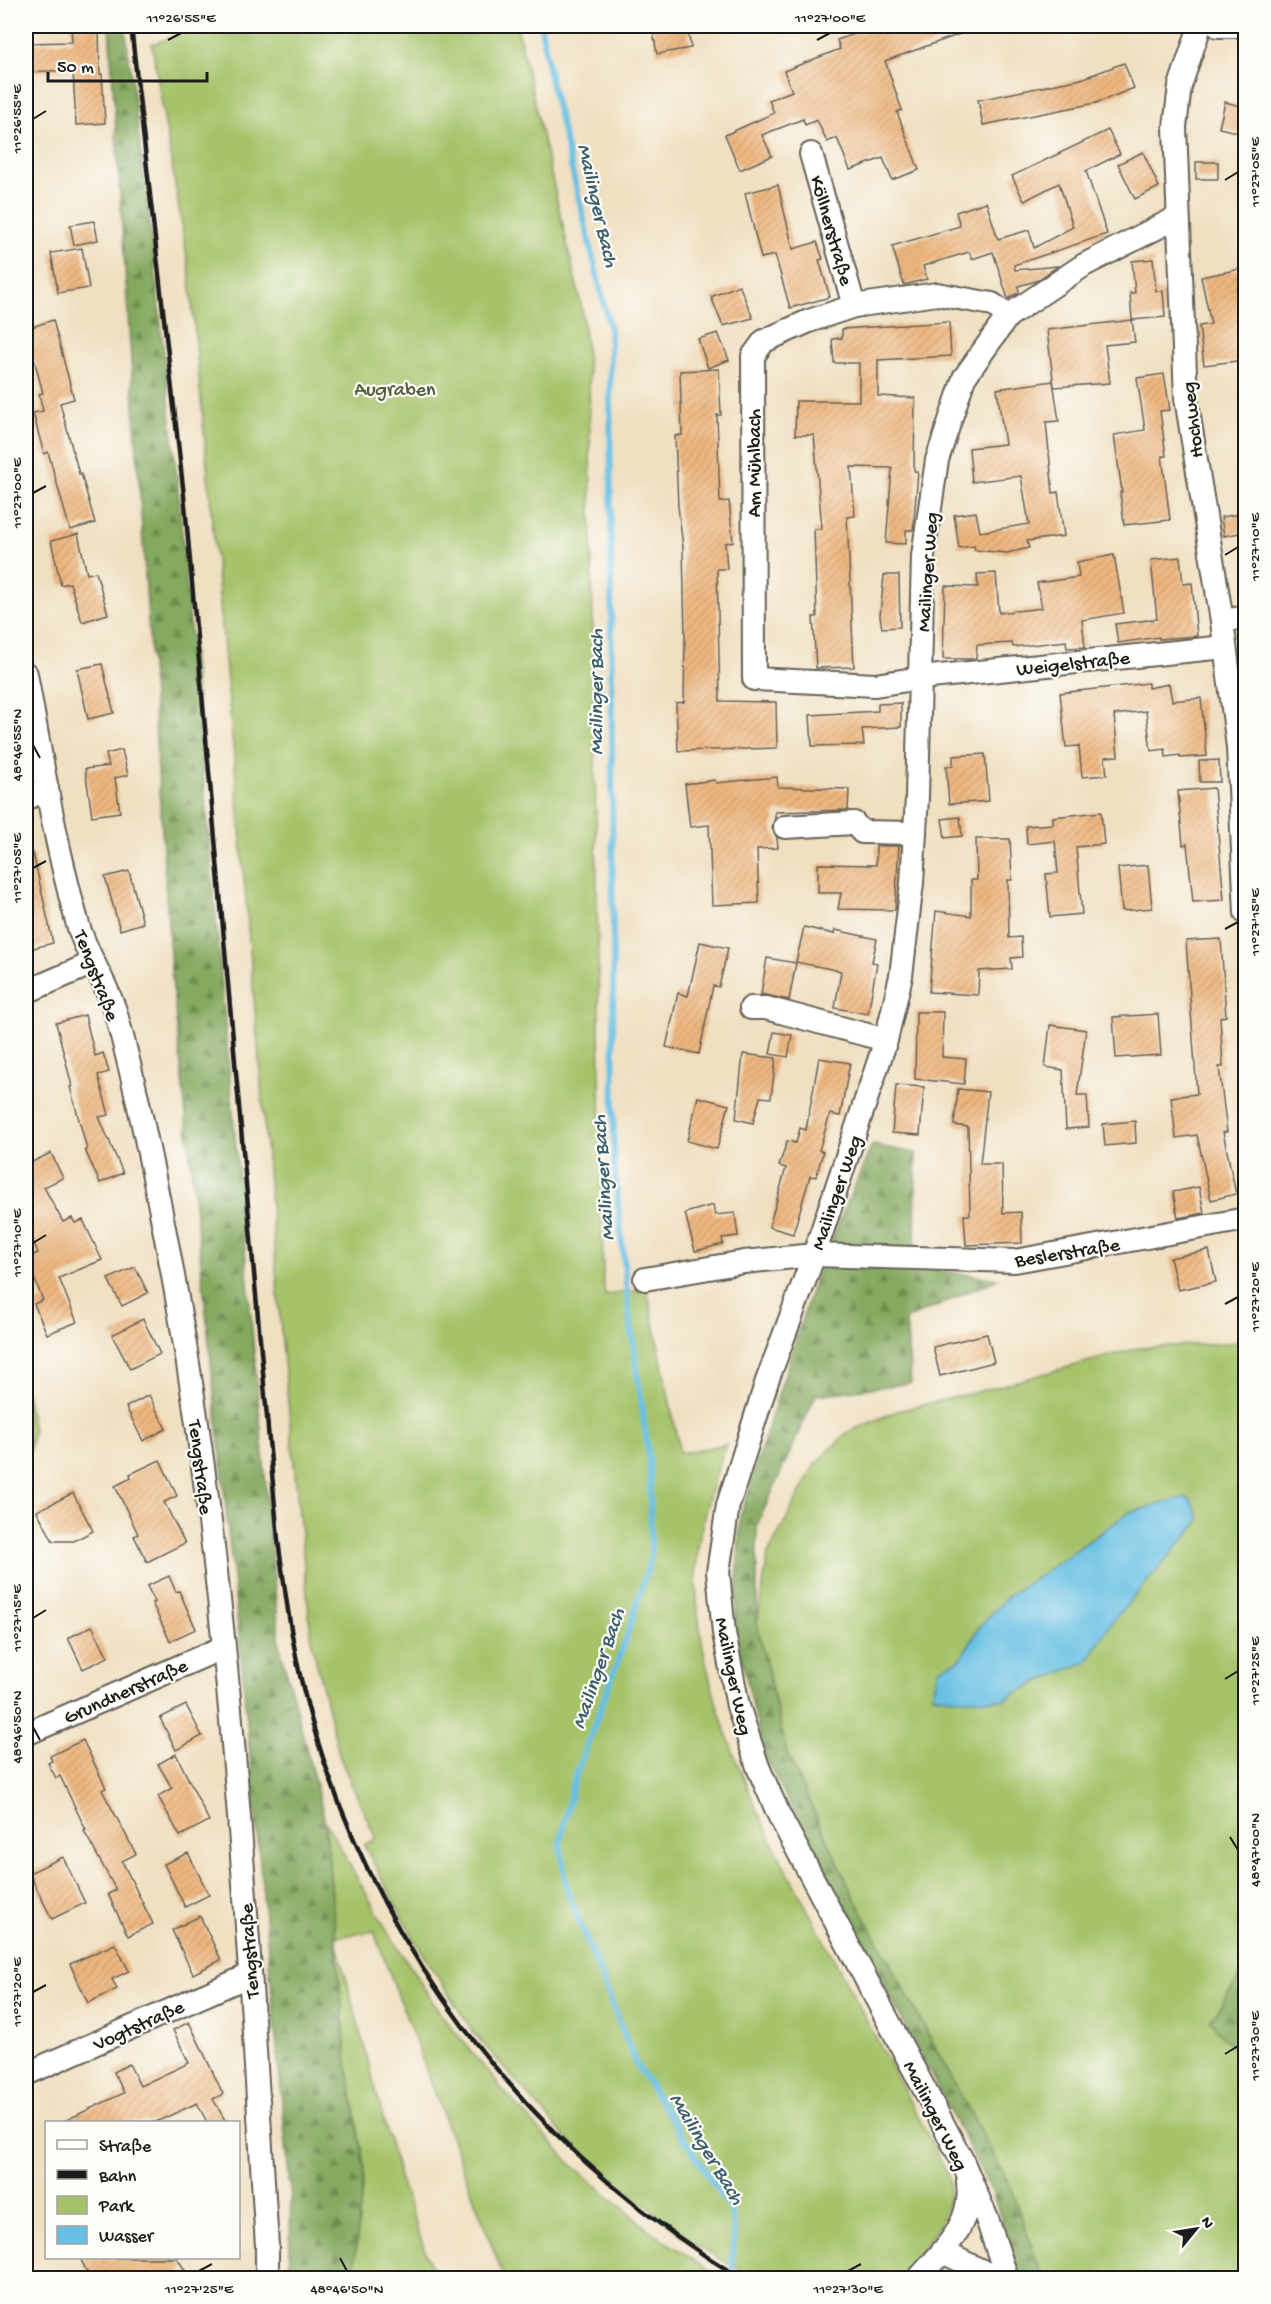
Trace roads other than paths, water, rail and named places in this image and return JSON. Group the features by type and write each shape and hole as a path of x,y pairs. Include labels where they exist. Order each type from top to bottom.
{"street":[{"name":"Hochweg","path":"1200,26 1180,86 1175,127 1186,398 1242,746 1245,913"},
{"path":"1218,26 1236,26"},
{"name":"Köllnerstraße","path":"811,154 854,306"},
{"name":"Mailinger Weg","path":"1007,2278 987,2219 962,2160 779,1815 747,1737 736,1696 724,1634 718,1572 728,1505 767,1381 814,1255 886,1040 901,976 912,883 915,833 923,556 937,460 964,378 1008,316 1084,265 1178,217"},
{"name":"Am Mühlbach","path":"920,678 875,685 754,679 753,356 764,341 809,321 854,306 937,294 992,304 1008,316"},
{"path":"1222,621 1245,617"},
{"name":"Weigelstraße","path":"920,678 1225,647"},
{"name":"Tengstraße","path":"26,674 47,788 79,928 114,1009 165,1233 199,1433 224,1647 250,1975 267,2278"},
{"path":"26,799 47,788"},
{"path":"785,827 854,823 862,832 915,833"},
{"path":"26,992 93,963"},
{"path":"751,1008 766,1008 886,1040"},
{"name":"Beslerstraße","path":"645,1280 744,1262 814,1255 1015,1262 1245,1220"},
{"name":"Grundnerstraße","path":"26,1734 224,1647"},
{"name":"Vogtstraße","path":"26,2074 250,1975"},
{"path":"920,2278 943,2252 959,2228 969,2205 969,2193 962,2160"},
{"path":"943,2252 996,2278"}],"water":[{"path":"1185,1497 1191,1500 1200,1519 1112,1622 1087,1662 1035,1683 1003,1700 963,1699 932,1695 940,1668 960,1660 980,1626 1009,1595 1130,1512"}],"waterway":[{"name":"Mailinger Bach","path":"541,26 550,78 610,329 614,1165 629,1311 650,1466 651,1557 626,1639 573,1783 560,1844 567,1890 636,2064 730,2209 734,2229 732,2278"}],"railway":[{"path":"131,26 185,505 278,1540 303,1688 330,1779 366,1867 411,1949 463,2026 522,2099 589,2165 661,2225 740,2278"}],"park label":[{"name":"Augraben","path":"395,388"}]}
